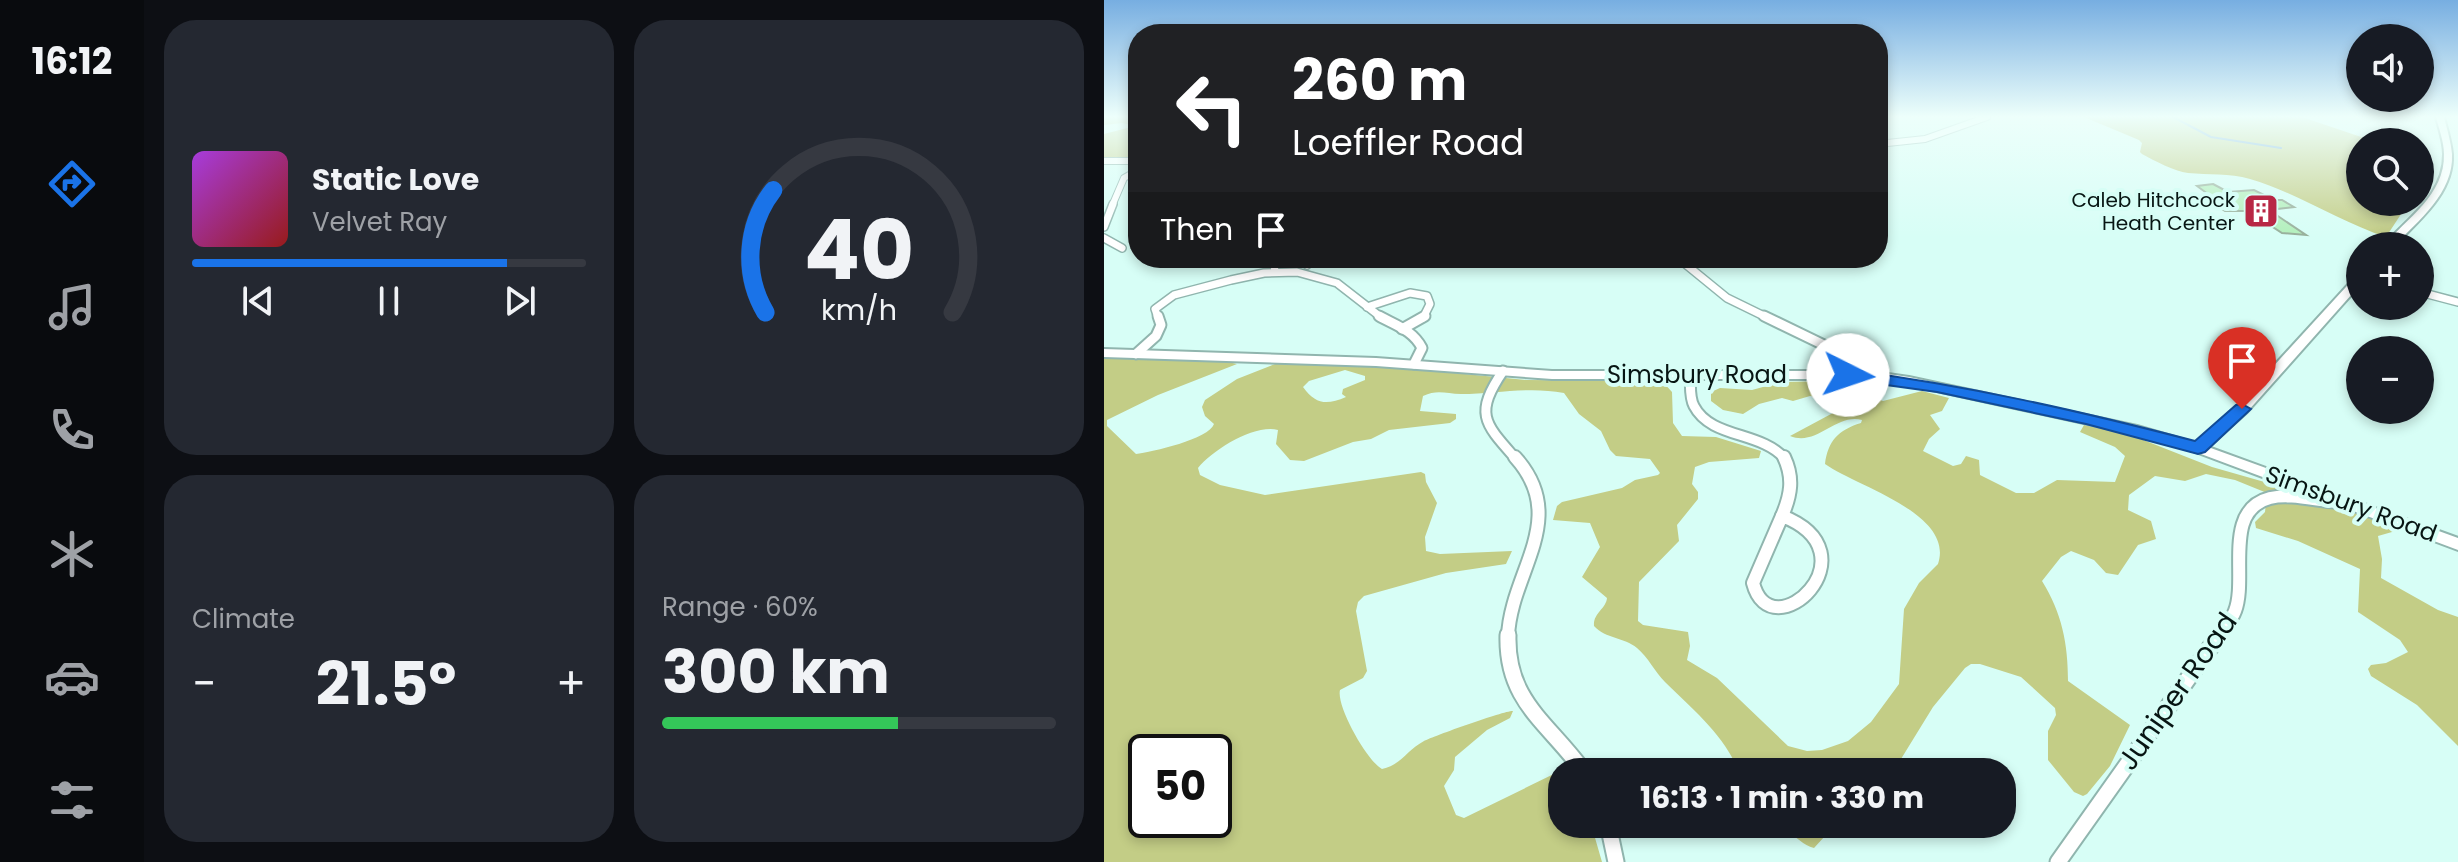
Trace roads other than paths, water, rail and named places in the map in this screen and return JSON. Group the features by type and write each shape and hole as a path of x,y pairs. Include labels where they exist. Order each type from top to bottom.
{"main road":[{"path":"2401,232 2438,192 2444,180 2448,157"},
{"path":"2198,448 2242,409 2346,294"},
{"name":"Simsbury Road","path":"1104,353 1414,364 1566,375 1867,375 2069,414 2198,448 2458,544"}],"street":[{"path":"1104,161 1128,161"},
{"path":"1104,227 1124,178 1128,176"},
{"path":"1104,238 1122,248"},
{"path":"1274,272 1275,268"},
{"path":"1690,268 1727,298 1857,361 1863,365 1867,375"},
{"path":"1136,354 1158,333 1161,325 1155,310 1162,301 1238,277 1274,272 1307,274 1329,280 1417,338 1422,346 1414,364"},
{"path":"1367,307 1410,293 1427,296 1430,304 1426,314 1402,329"},
{"path":"2434,296 2458,302"},
{"path":"1503,371 1488,392 1483,417 1490,431 1529,472 1538,500 1539,519 1511,611 1507,653 1521,696 1572,758"},
{"path":"1690,375 1692,400 1698,411 1716,424 1764,441 1786,460 1792,473 1792,484 1782,516 1761,559 1753,587 1762,602 1788,607 1800,602 1809,593 1821,566 1822,552 1821,543 1812,531 1782,516"},
{"name":"Juniper Road","path":"2058,862 2235,612 2240,595 2240,535 2251,508 2262,499 2274,497 2348,502"},
{"path":"1611,838 1616,862"}],"place":[{"name":"Caleb Hitchcock Heath Center","path":"2261,211"}]}
